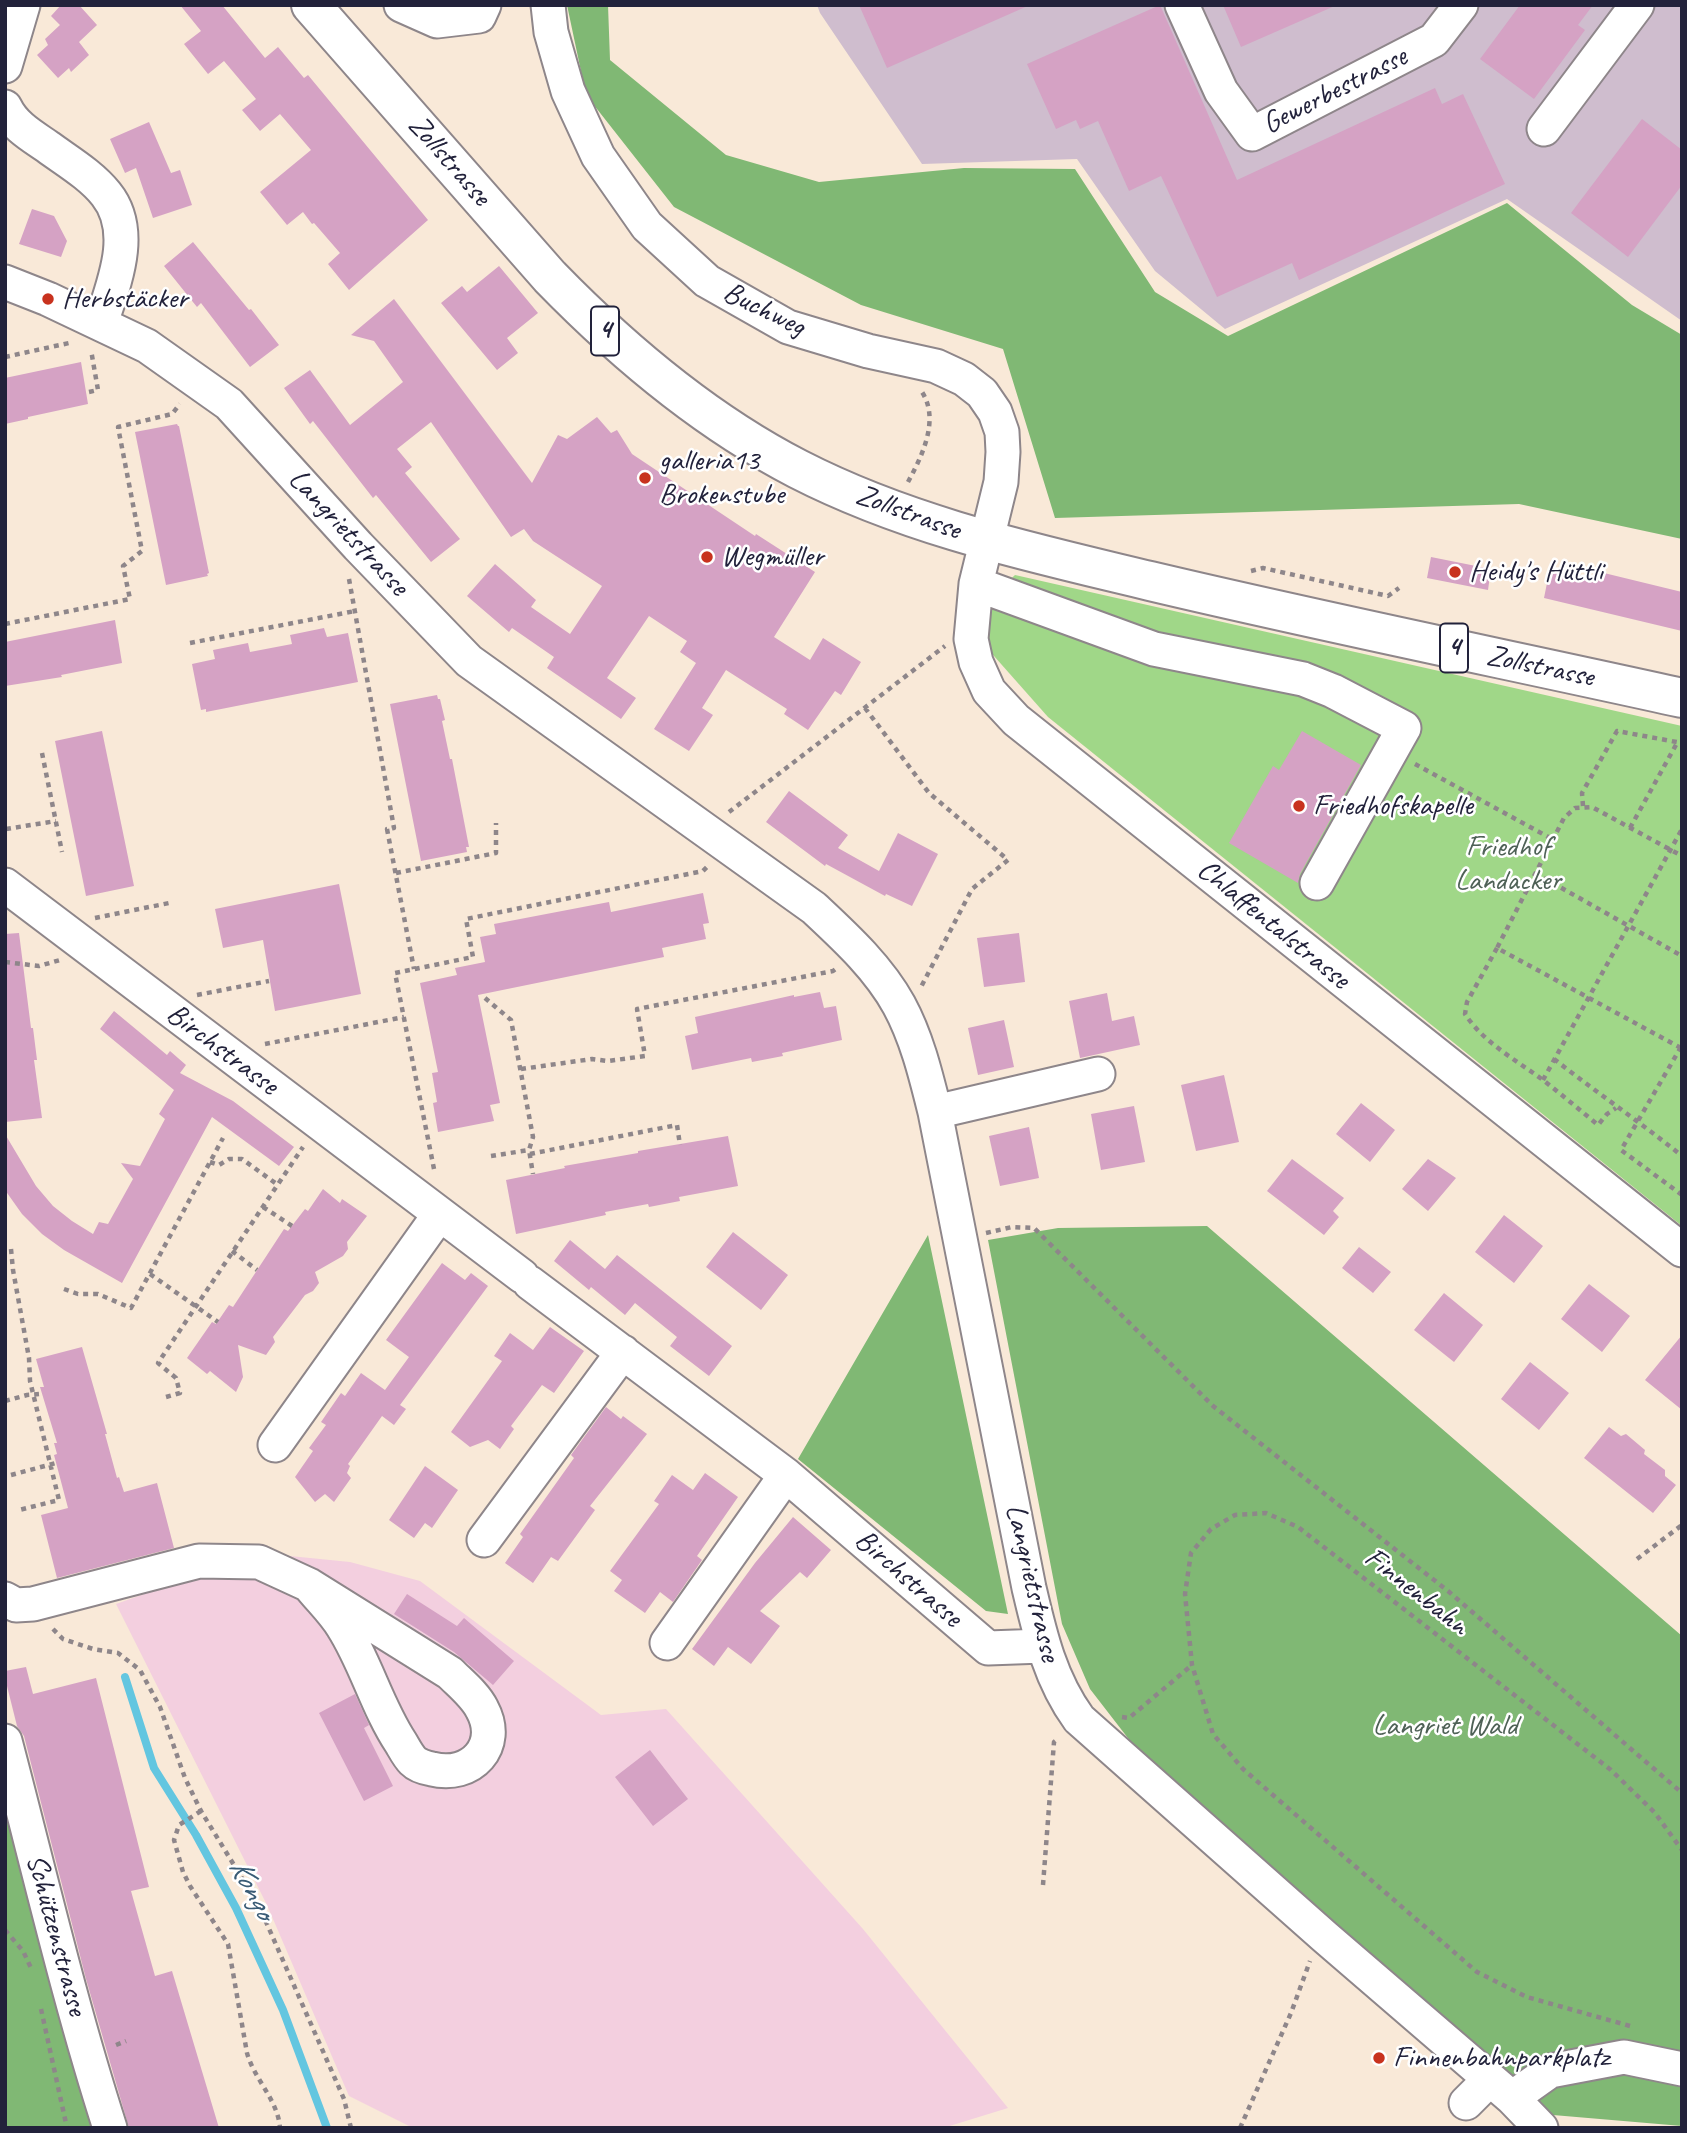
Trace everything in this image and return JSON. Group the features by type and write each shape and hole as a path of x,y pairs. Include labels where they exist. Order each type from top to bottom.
{"main road":[{"name":"Zollstrasse","path":"311,5 550,277 590,318 683,396 731,431 799,470 893,511 986,542 1226,599 1682,698"}],"street":[{"path":"5,66 23,5"},
{"path":"401,5 437,21 479,16 484,5"},
{"name":"Buchweg","path":"548,5 551,32 568,91 598,156 647,226 707,281 788,327 868,351 936,366 964,379 982,393 995,412 1002,432 1003,452 1000,482 986,542"},
{"name":"Gewerbestrasse","path":"1182,5 1221,91 1252,134 1434,40 1461,5"},
{"path":"1544,129 1637,5"},
{"path":"5,107 10,117 22,129 84,173 107,195 117,214 122,235 114,281 98,333"},
{"name":"Langrietstrasse","path":"5,282 48,299 98,333 147,346 229,404 358,546 469,662 814,908 859,951 899,1005 923,1061 961,1239 1029,1588 1043,1646 1058,1685 1079,1719 1310,1933 1501,2088 1541,2128"},
{"name":"Chlaffentalstrasse","path":"986,542 976,584 971,639 976,662 989,691 1016,720 1682,1250"},
{"path":"976,584 1154,649 1303,680 1333,691 1404,727 1317,883"},
{"name":"Birchstrasse","path":"5,885 786,1475 988,1648 1043,1646"},
{"path":"935,1112 1098,1074"},
{"path":"275,1445 439,1215"},
{"path":"484,1540 623,1352"},
{"path":"667,1643 786,1475"},
{"path":"19,1602 199,1562 259,1562 309,1586 450,1673 468,1690 483,1710 488,1728 482,1754 471,1765 444,1772 413,1762 392,1730 343,1626 309,1586"},
{"name":"Schützenstrasse","path":"5,1741 110,2128"},
{"path":"1466,2103 1550,2071 1624,2057 1682,2069"}],"path":[{"path":"89,392 98,390 91,350 98,333"},
{"path":"5,357 74,341"},
{"path":"5,624 130,599 123,566 142,551 118,427 172,414 185,397"},
{"path":"358,546 349,577 394,828 387,829 414,969"},
{"path":"190,643 355,611"},
{"path":"728,813 952,640 971,639"},
{"path":"864,708 929,793 1008,860 972,889 919,990 899,1005"},
{"path":"1583,806 1583,793 1617,731 1679,743 1630,828"},
{"path":"1391,751 1552,839"},
{"path":"42,752 62,852"},
{"path":"1616,1108 1598,1125 1484,1037 1465,1014 1467,1002 1552,839 1564,818 1575,808 1592,807 1682,856"},
{"path":"6,829 56,821"},
{"path":"396,873 496,853 496,823"},
{"path":"1543,1080 1682,829"},
{"path":"434,1169 395,973 472,957 466,919 703,872"},
{"path":"1535,873 1682,956"},
{"path":"5,962 49,965 70,956 84,920 169,903"},
{"path":"1497,948 1681,1051 1621,1150 1682,1195"},
{"path":"521,1069 592,1059 608,1061 645,1056 637,1009 833,971"},
{"path":"169,1009 181,998 269,981"},
{"path":"485,998 511,1020 533,1137 529,1152 533,1174"},
{"path":"232,1058 246,1048 404,1017"},
{"path":"1554,1059 1682,1156"},
{"path":"166,1397 180,1394 176,1378 158,1363 318,1123"},
{"path":"491,1156 529,1152 677,1125 680,1145"},
{"path":"64,1289 78,1294 98,1294 131,1308 223,1138"},
{"path":"210,1162 219,1165 229,1159 242,1159 278,1185"},
{"path":"263,1207 292,1226"},
{"path":"961,1239 1012,1227 1034,1228 1213,1406 1448,1591 1682,1793"},
{"path":"11,1249 30,1358 30,1381 53,1464 59,1500 19,1510"},
{"path":"232,1251 257,1270"},
{"path":"149,1274 218,1322"},
{"path":"5,1401 39,1394"},
{"path":"11,1475 53,1464"},
{"name":"Finnenbahn","path":"1630,2026 1527,1997 1477,1972 1243,1769 1213,1734 1192,1665 1185,1594 1191,1553 1211,1529 1235,1515 1266,1513 1298,1527 1611,1770 1655,1813 1682,1850"},
{"path":"1637,1559 1682,1525"},
{"path":"19,1602 43,1618 63,1639 118,1653 140,1670 160,1707 185,1778 201,1811 259,1906 344,2099 351,2128"},
{"path":"1043,1885 1054,1742 1079,1719 1104,1714 1129,1718 1192,1665"},
{"path":"201,1811 179,1825 174,1840 190,1886 228,1944 250,2064 279,2114 280,2128"},
{"path":"5,1930 23,1951 35,1977"},
{"path":"1240,2128 1290,2013 1312,1954 1310,1933"},
{"path":"40,2003 67,2128"}],"shaded area":[{"path":"817,5 1682,5 1682,321 1507,199 1225,329 1155,271 1077,159 922,164"},
{"path":"260,1553 350,1562 420,1581 601,1715 666,1709 863,1929 1008,2108 943,2128 413,2128 349,2096 267,1905 116,1604"}],"green space":[{"path":"567,5 608,5 610,60 726,155 819,182 964,168 1075,169 1155,292 1228,336 1507,203 1632,305 1682,335 1682,539 1519,504 1055,518 1003,349 861,305 674,207 586,95"},
{"name":"Friedhof Landacker","path":"1015,575 1682,726 1682,1226 1048,717 986,647 990,599"},
{"name":"Langriet Wald","path":"1207,1226 1682,1636 1682,2126 1553,2115 1148,1764 1090,1689 1062,1624 988,1240 1058,1228"},
{"path":"928,1235 1008,1614 986,1611 798,1459"},
{"path":"5,1793 30,1909 97,2128 5,2128"}],"building":[{"path":"61,5 79,5 97,25 79,42 89,55 71,72 69,68 58,78 37,55 48,45 45,39 60,25 51,16"},
{"path":"180,5 222,5 265,58 278,47 304,78 308,75 428,220 349,290 328,264 340,253 314,223 312,224 303,212 287,225 260,192 311,150 280,114 260,131 242,110 256,99 224,61 208,74 184,44 201,31"},
{"path":"859,5 1030,5 887,68"},
{"path":"1160,5 1237,180 1435,88 1442,104 1463,94 1505,184 1299,280 1292,263 1217,297 1161,176 1129,191 1098,121 1080,129 1076,120 1056,129 1027,64"},
{"path":"1223,5 1337,5 1241,47"},
{"path":"1520,5 1593,5 1578,25 1585,30 1534,99 1480,59"},
{"path":"1642,119 1682,150 1682,185 1628,257 1571,213"},
{"path":"149,122 171,173 180,170 192,205 153,218 136,168 125,173 110,139"},
{"path":"32,209 54,216 67,241 61,257 19,244"},
{"path":"193,242 279,345 250,367 201,303 197,307 164,266"},
{"path":"499,266 538,313 507,338 518,353 497,370 441,303 462,286 467,292"},
{"path":"394,299 532,483 558,435 567,439 597,417 611,433 617,430 632,454 755,536 756,534 815,572 774,637 810,660 823,638 861,662 841,695 835,691 808,730 784,714 787,709 726,670 702,708 713,715 689,751 654,729 696,663 680,652 687,641 649,616 607,678 636,698 621,719 547,668 554,657 512,628 509,632 467,596 495,564 536,600 531,607 570,634 602,586 533,541 524,529 511,537 431,422 397,449 412,467 405,473 460,539 431,562 376,495 373,498 313,421 310,424 284,388 310,370 350,425 403,382 374,341 351,335"},
{"path":"81,362 88,404 5,424 5,378"},
{"path":"177,424 209,573 208,576 166,585 135,432"},
{"path":"1431,557 1491,569 1488,590 1427,578"},
{"path":"1550,568 1603,581 1604,573 1682,592 1682,631 1544,598"},
{"path":"115,620 122,663 61,675 62,677 5,686 5,642"},
{"path":"324,628 327,637 348,633 358,682 206,712 206,709 201,710 192,664 215,659 213,650 248,643 250,652 292,644 290,635"},
{"path":"437,695 445,720 442,721 469,847 466,847 467,852 421,861 390,704"},
{"path":"102,731 134,886 86,896 55,741"},
{"name":"Friedhofskapelle","path":"1302,731 1361,765 1300,874 1298,883 1229,843 1273,766 1279,770"},
{"path":"789,791 848,835 838,848 879,871 898,833 938,854 912,906 886,894 885,896 826,864 825,866 766,822"},
{"path":"339,884 361,994 275,1011 263,940 223,948 215,909"},
{"path":"703,893 709,923 703,924 706,939 662,948 664,957 478,995 500,1103 490,1105 494,1121 438,1132 432,1073 438,1072 420,983 457,975 455,968 485,962 480,937 496,934 494,924 609,902 611,912"},
{"path":"19,933 37,1060 34,1060 42,1118 5,1122 5,934"},
{"path":"1019,933 1025,982 984,987 977,938"},
{"path":"820,992 824,1008 836,1006 842,1040 782,1053 783,1056 752,1062 751,1058 692,1070 685,1036 698,1033 695,1017 794,995"},
{"path":"1107,993 1112,1021 1134,1016 1140,1045 1080,1058 1069,1001"},
{"path":"114,1011 167,1055 170,1051 186,1065 180,1073 233,1101 294,1147 279,1166 212,1117 122,1283 64,1250 42,1234 22,1214 5,1190 5,1134 36,1186 53,1206 93,1234 99,1222 108,1224 133,1179 121,1163 140,1166 165,1119 159,1114 174,1090 100,1029"},
{"path":"1004,1020 1014,1067 978,1075 968,1028"},
{"path":"1224,1075 1239,1142 1196,1151 1181,1085"},
{"path":"1361,1103 1395,1130 1370,1162 1336,1134"},
{"path":"1134,1106 1145,1162 1101,1170 1091,1114"},
{"path":"1029,1127 1039,1178 1000,1186 989,1136"},
{"path":"728,1136 738,1186 679,1197 680,1201 605,1212 606,1215 516,1234 506,1180 638,1151"},
{"path":"1292,1159 1344,1198 1333,1211 1339,1217 1324,1235 1267,1191"},
{"path":"1428,1159 1456,1178 1428,1211 1402,1189"},
{"path":"323,1189 340,1203 342,1199 367,1216 347,1242 348,1249 343,1256 315,1272 319,1283 313,1291 305,1295 273,1337 275,1342 266,1355 238,1345 243,1377 236,1392 210,1371 207,1374 187,1358 212,1322 216,1324 229,1305 233,1307 284,1229 288,1231 305,1209 308,1211"},
{"path":"1504,1215 1543,1246 1514,1283 1475,1252"},
{"path":"733,1232 788,1275 761,1310 706,1267"},
{"path":"570,1240 605,1269 617,1255 732,1346 709,1376 670,1346 677,1337 635,1303 625,1315 554,1261"},
{"path":"1359,1247 1391,1272 1373,1293 1342,1268"},
{"path":"442,1263 465,1280 471,1273 488,1286 400,1405 406,1409 394,1425 382,1416 348,1464 350,1466 347,1473 351,1478 334,1502 325,1494 315,1502 295,1477 313,1451 309,1448 326,1425 321,1422 341,1393 345,1396 361,1373 385,1390 409,1357 386,1340"},
{"path":"1589,1284 1630,1316 1602,1352 1561,1319"},
{"path":"1444,1293 1483,1325 1454,1362 1414,1330"},
{"path":"550,1327 584,1351 554,1393 542,1385 511,1426 514,1429 500,1449 488,1440 470,1447 451,1432 502,1361 494,1356 510,1333 533,1350"},
{"path":"1682,1335 1682,1410 1645,1380"},
{"path":"82,1347 117,1478 119,1477 124,1492 157,1483 174,1548 57,1578 41,1515 68,1508 54,1455 57,1454 54,1443 57,1443 40,1387 44,1387 36,1359"},
{"path":"1530,1362 1569,1393 1539,1430 1501,1399"},
{"path":"606,1407 647,1434 590,1506 595,1510 558,1561 551,1557 533,1583 505,1563 523,1537 520,1534 574,1458 571,1455"},
{"path":"1609,1427 1621,1436 1626,1434 1645,1450 1644,1454 1665,1470 1665,1476 1676,1485 1653,1513 1584,1458"},
{"path":"425,1466 458,1490 432,1528 425,1523 414,1538 389,1520"},
{"path":"705,1473 738,1497 697,1556 702,1560 673,1602 660,1592 645,1613 614,1591 622,1580 610,1571 659,1504 654,1501 672,1475 693,1490"},
{"path":"793,1517 831,1550 807,1578 800,1572 760,1611 780,1626 751,1664 728,1647 714,1666 692,1649 755,1563"},
{"path":"407,1594 457,1626 464,1618 514,1661 493,1685 454,1652 394,1614"},
{"path":"26,1667 33,1694 96,1678 149,1887 131,1891 155,1976 172,1971 219,2128 129,2128 86,1979 24,1736 17,1726 5,1678 5,1671"},
{"path":"355,1694 369,1725 364,1728 393,1786 364,1801 319,1713"},
{"path":"650,1750 688,1799 653,1826 615,1777"}],"waterway":[{"name":"Kongo","path":"125,1677 154,1768 196,1835 236,1908 283,2010 327,2128"}],"place":[{"name":"Herbstäcker","path":"48,299"},
{"name":"galleria13 Brokenstube","path":"645,478"},
{"name":"Wegmüller","path":"707,557"},
{"name":"Heidy's Hüttli","path":"1455,572"},
{"name":"Friedhofskapelle","path":"1299,806"},
{"name":"Finnenbahnparkplatz","path":"1379,2058"}]}
